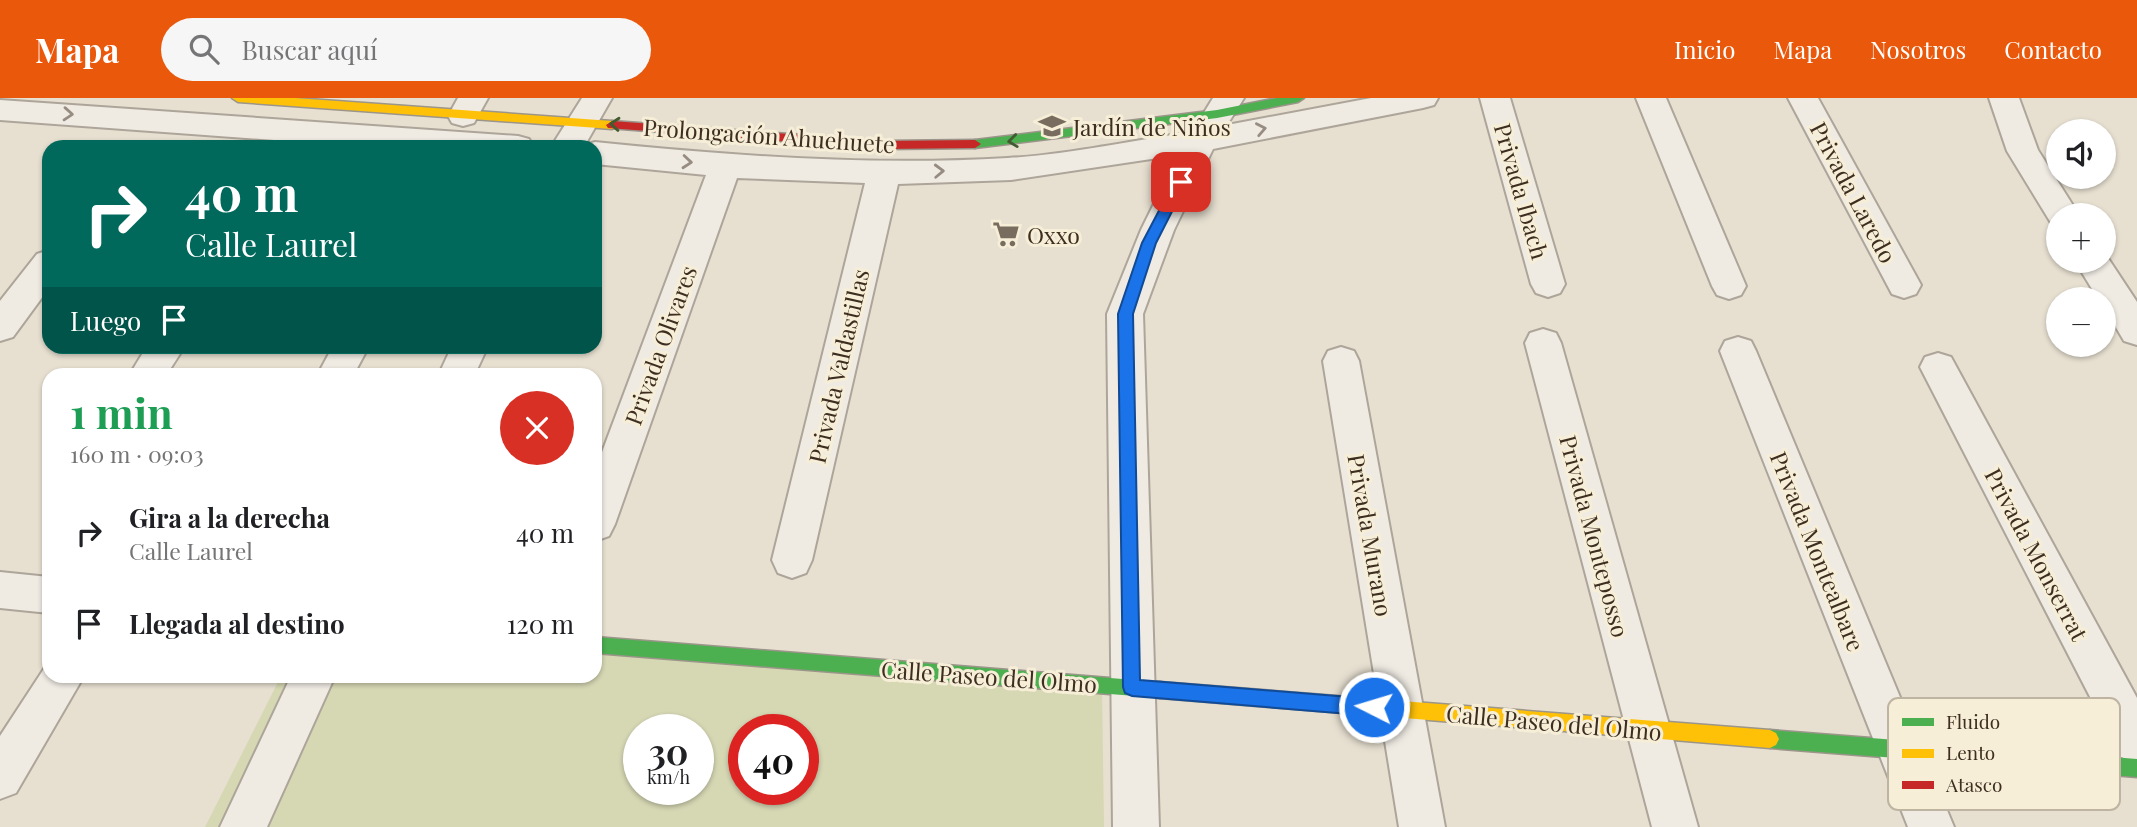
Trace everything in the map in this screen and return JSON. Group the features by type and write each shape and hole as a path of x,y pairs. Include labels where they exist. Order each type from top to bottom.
{"street":[{"name":"Prolongación Ahuehuete","path":"238,98 279,100 462,126 500,140"},
{"name":"Prolongación Ahuehuete","path":"602,154 725,166 884,173 1011,169 1298,98"},
{"name":"Prolongación Ahuehuete","path":"0,110 159,120 302,139 462,126 591,110 885,145 992,144 1423,98"},
{"name":"Privada Ibach","path":"1495,98 1548,284"},
{"path":"1651,98 1729,286"},
{"name":"Privada Laredo","path":"1803,98 1904,285"},
{"path":"2004,98 2023,151 2056,203"},
{"path":"571,140 591,110"},
{"path":"1136,827 1125,314 1149,243 1216,118"},
{"path":"143,140 159,120"},
{"name":"Privada Olivares","path":"602,505 725,166"},
{"name":"Privada Valdastillas","path":"792,560 884,173"},
{"path":"0,327 42,272"},
{"path":"2100,273 2137,331"},
{"name":"Privada Monteposso","path":"1543,343 1675,827"},
{"name":"Privada Montealbare","path":"1738,351 1888,721"},
{"name":"Privada Murano","path":"1341,361 1422,827"},
{"name":"Privada Monserrat","path":"1938,367 2114,698"},
{"path":"0,590 42,595"},
{"name":"Calle Paseo del Olmo","path":"602,646 1888,750"},
{"path":"0,777 58,683"},
{"path":"243,827 310,683"},
{"name":"Privada Monserrat","path":"2120,710 2137,742"},
{"name":"Privada Montealbare","path":"1924,810 1931,827"}],"green space":[{"path":"602,645 1102,684 1104,827 205,827 277,683 602,683"}],"traffic: fast":[{"path":"975,144 1217,114 1298,98"},
{"path":"602,646 1160,690"},
{"path":"1770,739 1888,748"},
{"path":"2120,767 2137,768"}],"traffic: slow":[{"path":"238,98 612,125"},
{"path":"1160,690 1770,739"}],"traffic: jam":[{"path":"612,125 885,145 975,144"}],"place":[{"name":"Jardín de Niños","path":"1052,126"},
{"name":"Oxxo","path":"1006,234"}],"route":[{"path":"1181,182 1149,243 1125,314 1132,687 1374,707"}]}
